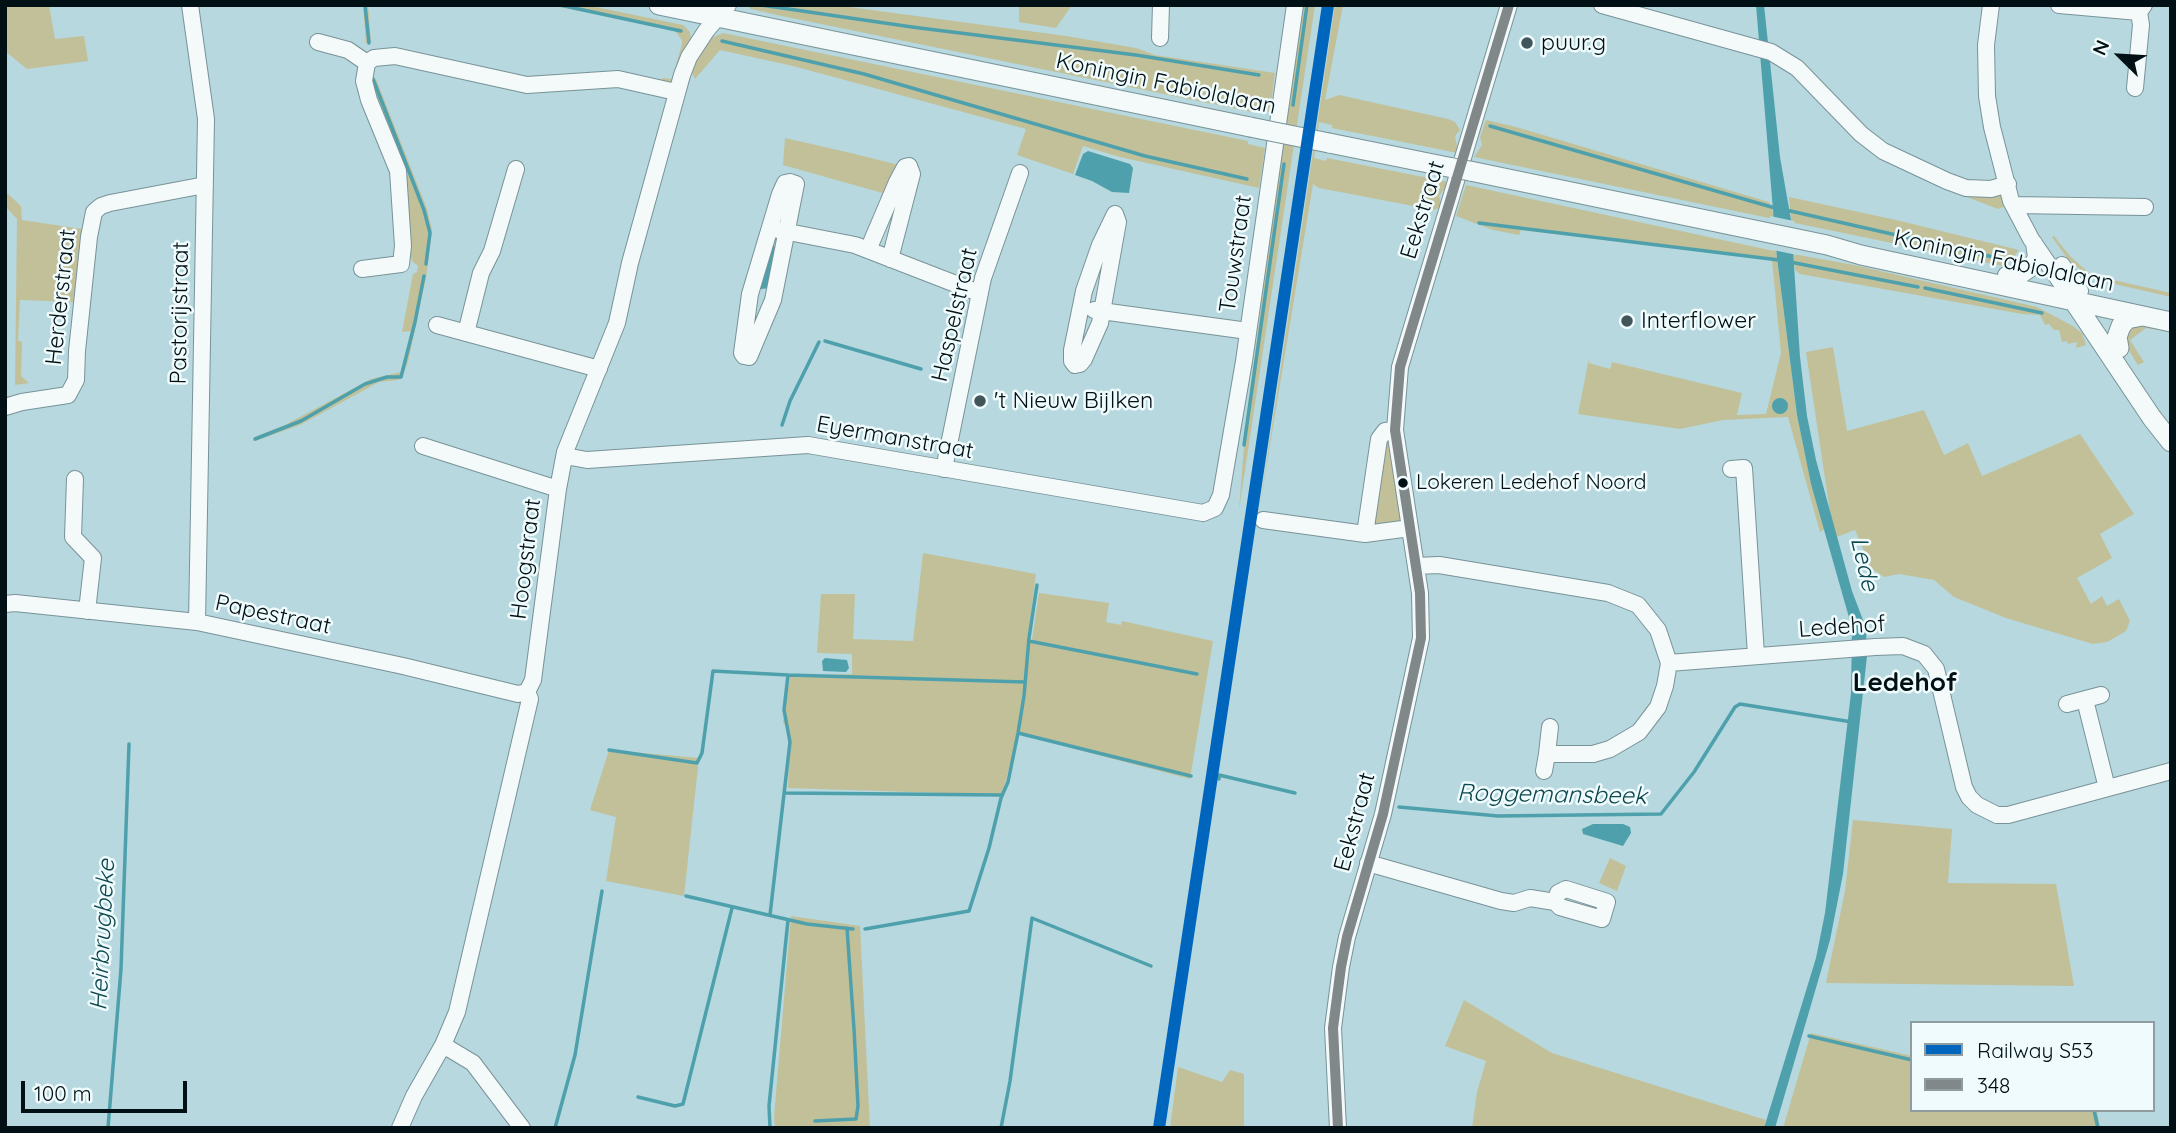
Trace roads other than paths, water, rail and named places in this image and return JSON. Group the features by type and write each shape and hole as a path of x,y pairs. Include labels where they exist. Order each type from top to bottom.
{"main road":[{"name":"Koningin Fabiolalaan","path":"659,5 688,11 723,11 1250,127 1770,233 1861,255 2077,296 2171,310"},
{"name":"Koningin Fabiolalaan","path":"1827,245 1883,249 2006,275 2171,322"},
{"path":"2077,296 2119,348 2171,429"},
{"path":"2077,296 2152,418 2171,442"},
{"path":"2119,348 2118,331 2124,322 2132,317 2148,317"}],"street":[{"name":"Pastorijstraat","path":"190,5 206,119 197,622"},
{"path":"1160,38 1161,5"},
{"name":"Touwstraat","path":"1215,508 1219,503 1224,482 1295,5"},
{"name":"Eekstraat","path":"1338,1128 1333,1055 1337,995 1347,937 1383,814 1421,638 1420,593 1395,430 1397,388 1404,348 1509,5"},
{"path":"1602,5 1764,50 1797,68 1861,134 1883,151 1966,188 1991,188 2008,184"},
{"path":"1991,5 1986,45 1987,96 1992,127 2008,184 2034,243 2036,257 2030,269 2023,274 2006,275"},
{"path":"2059,5 2141,9 2135,88"},
{"path":"688,11 695,26 690,57"},
{"name":"Hoogstraat","path":"400,1128 457,1012 530,699 527,692 533,680 558,489 565,456 617,323 630,263 676,92 690,57 706,31 723,11"},
{"path":"318,42 348,50 367,63"},
{"path":"362,268 401,264 403,246 398,171 369,100 365,82 367,63 374,58 395,57 527,85 618,79 676,92"},
{"path":"868,250 897,182 905,167 909,166 912,174 890,259"},
{"path":"466,333 481,273 492,251 516,169"},
{"name":"Haspelstraat","path":"944,469 979,293 1020,173"},
{"path":"790,182 796,184 787,232 773,300 749,356 744,356 742,353 750,294 785,183 790,182"},
{"name":"Herderstraat","path":"5,407 68,395 76,380 89,237 94,212 110,203 205,185"},
{"path":"2018,205 2145,207"},
{"path":"2018,205 2077,296"},
{"path":"1115,214 1118,222 1103,311 1084,359 1080,364 1074,365 1072,350 1081,307 1100,245 1115,214"},
{"path":"769,228 855,245 979,293"},
{"path":"2034,243 2077,296"},
{"path":"750,294 773,300"},
{"path":"1081,307 1248,331"},
{"path":"437,325 599,369"},
{"path":"1366,534 1379,439 1385,431 1395,430"},
{"name":"Eyermanstraat","path":"565,456 587,460 808,445 1203,513 1215,508"},
{"path":"423,446 558,489"},
{"path":"1743,468 1756,655"},
{"path":"75,479 73,537 93,558 87,611"},
{"path":"1263,520 1366,534 1410,528"},
{"path":"1416,566 1439,565 1608,593 1638,605 1658,630 1670,663 1658,707 1647,723 1627,741 1611,749 1593,754 1547,754"},
{"name":"Papestraat","path":"5,604 197,622 403,666 518,694 527,692"},
{"name":"Ledehof","path":"1670,663 1903,646 1924,654 1936,669 1964,787 1969,797 1986,811 2008,815 2171,771"},
{"path":"2067,704 2093,698 2107,788"},
{"path":"1544,771 1550,727"},
{"path":"1368,863 1501,901 1514,903 1530,898 1555,902"},
{"path":"443,1045 473,1063 522,1128"}],"water":[{"path":"1756,5 1764,5 1780,157 1791,220 1800,357 1807,416 1816,460 1852,591 1866,628 1867,656 1843,874 1830,940 1775,1128 1764,1128 1816,958 1825,913 1851,693 1852,628 1811,484 1797,415 1777,258"},
{"path":"1088,151 1130,164 1133,168 1129,193 1112,192 1075,175 1083,154"},
{"path":"771,245 775,246 770,288 761,289 758,285"},
{"path":"1780,398 1786,400 1786,412 1780,414 1774,412 1772,406 1774,400"},
{"path":"825,658 847,660 849,668 846,672 823,671 822,661"},
{"path":"1593,824 1623,824 1630,827 1631,833 1623,846 1583,834 1582,829"}],"waterway":[{"name":"Heirbrugbeke","path":"365,5 369,43"},
{"path":"560,5 681,31"},
{"path":"761,5 1136,55 1259,75"},
{"path":"1293,105 1307,5"},
{"path":"722,41 864,74 1145,156 1247,179"},
{"name":"Heirbrugbeke","path":"373,79 424,210 430,233 426,264"},
{"path":"1490,126 1775,208"},
{"path":"1244,445 1284,164"},
{"path":"1786,210 2002,259"},
{"path":"1479,223 1779,260"},
{"path":"1790,262 1918,287"},
{"name":"Heirbrugbeke","path":"255,439 301,421 365,384 387,377 401,377 424,276"},
{"path":"1925,288 2042,313"},
{"path":"825,341 921,369"},
{"path":"782,425 790,401 819,342"},
{"path":"865,929 969,911 1008,782 1024,696 1037,585"},
{"path":"1029,641 1197,674"},
{"path":"609,750 697,763 702,753 713,671 788,675 784,710 790,742 770,915"},
{"path":"788,675 1025,682"},
{"name":"Roggemansbeek","path":"1399,807 1498,816 1661,814 1694,772 1735,707 1740,704 1852,722"},
{"name":"Roggemansbeek","path":"1018,733 1191,776"},
{"name":"Heirbrugbeke","path":"108,1128 121,969 129,744"},
{"name":"Roggemansbeek","path":"1219,779 1219,775 1295,793"},
{"path":"786,793 1002,795"},
{"path":"555,1128 575,1055 602,891"},
{"path":"686,896 807,924 853,929"},
{"path":"638,1097 675,1106 683,1104 732,908"},
{"path":"1001,1128 1032,918 1151,966"},
{"path":"770,1128 769,1106 788,920"},
{"path":"815,1121 856,1119 858,1106 847,928"},
{"path":"1809,1036 1910,1060"},
{"path":"2094,1112 2098,1128"}],"rail line":[{"name":"S53","path":"1159,1128 1328,5"}],"place":[{"name":"puur.g","path":"1527,43"},
{"name":"Interflower","path":"1627,321"},
{"name":"'t Nieuw Bijlken","path":"980,401"},
{"name":"Lokeren Ledehof Noord","path":"1403,483"}],"district":[{"name":"Ledehof","path":"1905,683"}],"water label":[{"name":"Lede","path":"1864,564"}]}
